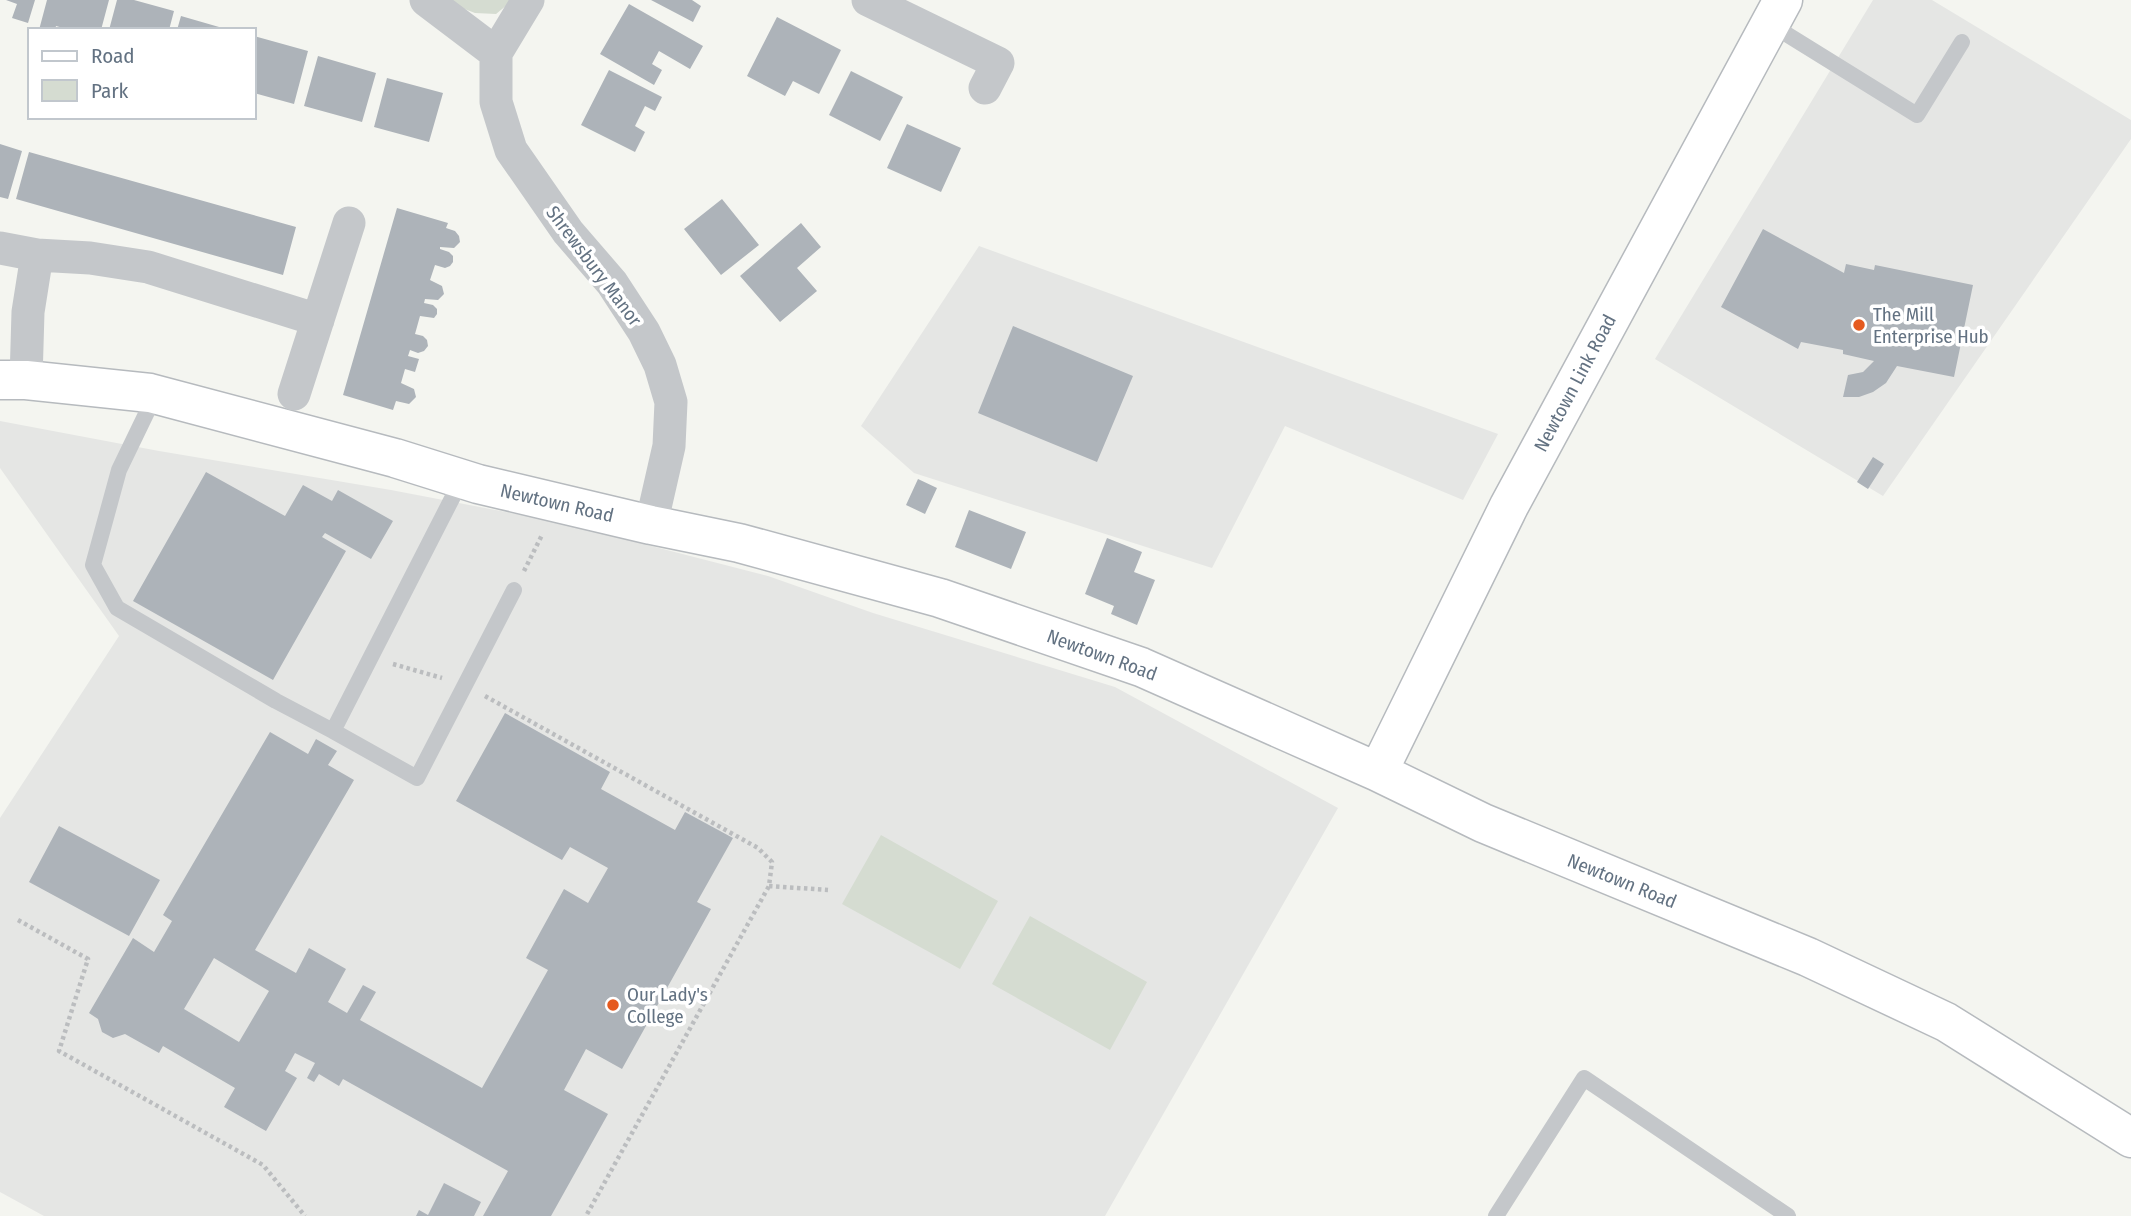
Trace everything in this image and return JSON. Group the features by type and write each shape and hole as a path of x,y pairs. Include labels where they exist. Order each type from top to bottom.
{"street":[{"path":"426,0 496,53 528,0"},
{"path":"868,0 998,63 985,89"},
{"name":"Newtown Link Road","path":"1378,772 1509,506 1777,12"},
{"name":"Shrewsbury Manor","path":"496,53 496,102 511,150 568,232 612,283 644,332 660,365 671,402 669,446 651,525"},
{"path":"294,394 349,223"},
{"path":"0,248 37,255 90,258 148,267 317,320"},
{"path":"13,380 37,255"},
{"name":"Newtown Road","path":"13,380 150,393 395,458 462,479 651,525 739,543 940,598 1141,667 1378,772 1483,823 1808,957 1946,1022 2131,1138"}],"lane":[{"path":"1777,12 1917,115 1962,42"},
{"path":"150,393 147,412 119,470 93,565 117,608 276,701 417,778 514,590"},
{"path":"333,731 462,479"},
{"path":"1496,1216 1584,1078 1788,1216"}],"path":[{"path":"514,590 559,503"},
{"path":"369,657 466,685 758,848 772,862 769,886 586,1216"},
{"path":"769,886 828,890"},
{"path":"19,920 88,960 60,1051 263,1165 305,1216"}],"shaded area":[{"path":"1873,0 1932,0 2131,120 2131,139 1883,496 1655,359"},
{"path":"979,246 1498,434 1463,500 1285,426 1212,568 914,473 861,426"},
{"name":"Our Lady's College","path":"0,421 558,522 768,576 873,613 1115,687 1338,808 1105,1216 44,1216 0,1192 0,818 119,636 0,468"}],"green space":[{"path":"513,0 496,14 475,13 446,2"},
{"path":"881,835 998,901 960,969 842,904"},
{"path":"1030,916 1147,982 1110,1050 992,984"}],"building":[{"path":"6,0 35,0 28,23 12,18 17,4"},
{"path":"47,0 109,0 102,28 40,28"},
{"path":"117,0 134,0 174,11 170,28 110,28"},
{"path":"651,0 692,0 701,6 693,22"},
{"path":"629,4 703,46 690,69 659,51 652,64 662,70 654,85 600,54"},
{"path":"181,16 223,28 178,28"},
{"path":"777,17 841,50 819,94 793,81 785,96 747,76"},
{"path":"256,37 308,51 294,104 256,94"},
{"path":"318,56 376,73 362,122 304,106"},
{"path":"609,70 662,97 655,111 645,106 635,126 645,132 635,152 581,125"},
{"path":"851,71 903,97 880,141 829,115"},
{"path":"387,78 443,93 429,142 374,127"},
{"path":"907,124 961,148 941,192 887,168"},
{"path":"0,144 22,151 8,199 0,197"},
{"path":"29,152 296,227 283,275 16,199"},
{"path":"722,199 759,245 721,275 684,229"},
{"path":"397,208 448,223 446,228 455,231 460,242 454,248 440,247 453,256 453,262 445,268 435,265 430,280 442,286 444,294 438,300 425,299 424,303 433,305 437,314 434,318 420,316 415,334 423,336 428,346 418,353 410,350 408,356 419,359 415,372 405,369 401,383 414,389 416,397 409,404 396,401 393,410 343,395"},
{"path":"801,223 821,247 797,268 817,291 780,322 740,276"},
{"name":"The Mill Enterprise Hub","path":"1763,229 1844,273 1846,264 1874,270 1875,265 1973,285 1954,377 1897,366 1886,383 1873,392 1859,397 1843,397 1848,375 1863,372 1874,361 1843,354 1843,350 1801,342 1798,349 1721,307"},
{"path":"1013,326 1133,376 1097,462 978,413"},
{"path":"1873,457 1884,464 1868,489 1857,482"},
{"path":"206,472 285,516 303,485 332,501 338,490 393,521 371,559 325,533 322,537 346,551 273,680 133,601"},
{"path":"918,479 937,488 925,514 906,505"},
{"path":"969,510 1026,532 1011,569 955,547"},
{"path":"1107,538 1142,552 1134,572 1155,580 1137,625 1111,614 1114,606 1085,594"},
{"path":"505,713 610,772 601,789 675,830 685,812 733,838 697,902 711,909 622,1069 586,1049 564,1090 608,1114 551,1216 483,1216 508,1171 343,1079 339,1086 319,1074 314,1082 307,1078 315,1063 295,1053 285,1071 297,1078 266,1131 224,1107 235,1088 163,1046 159,1053 125,1034 113,1038 102,1032 98,1019 89,1013 133,938 154,952 172,921 163,915 270,732 308,754 316,739 337,751 328,765 354,780 255,950 296,973 309,948 346,969 328,1002 347,1013 363,985 376,992 360,1020 482,1088 548,970 526,958 564,889 588,903 608,868 570,847 562,860 456,801","holes":["214,958 269,991 239,1042 184,1009"]},
{"path":"59,826 160,880 129,936 29,882"},
{"path":"444,1183 481,1202 474,1216 416,1216 419,1210 428,1215"}],"place":[{"name":"The Mill Enterprise Hub","path":"1859,325"},
{"name":"Our Lady's College","path":"613,1005"}]}
